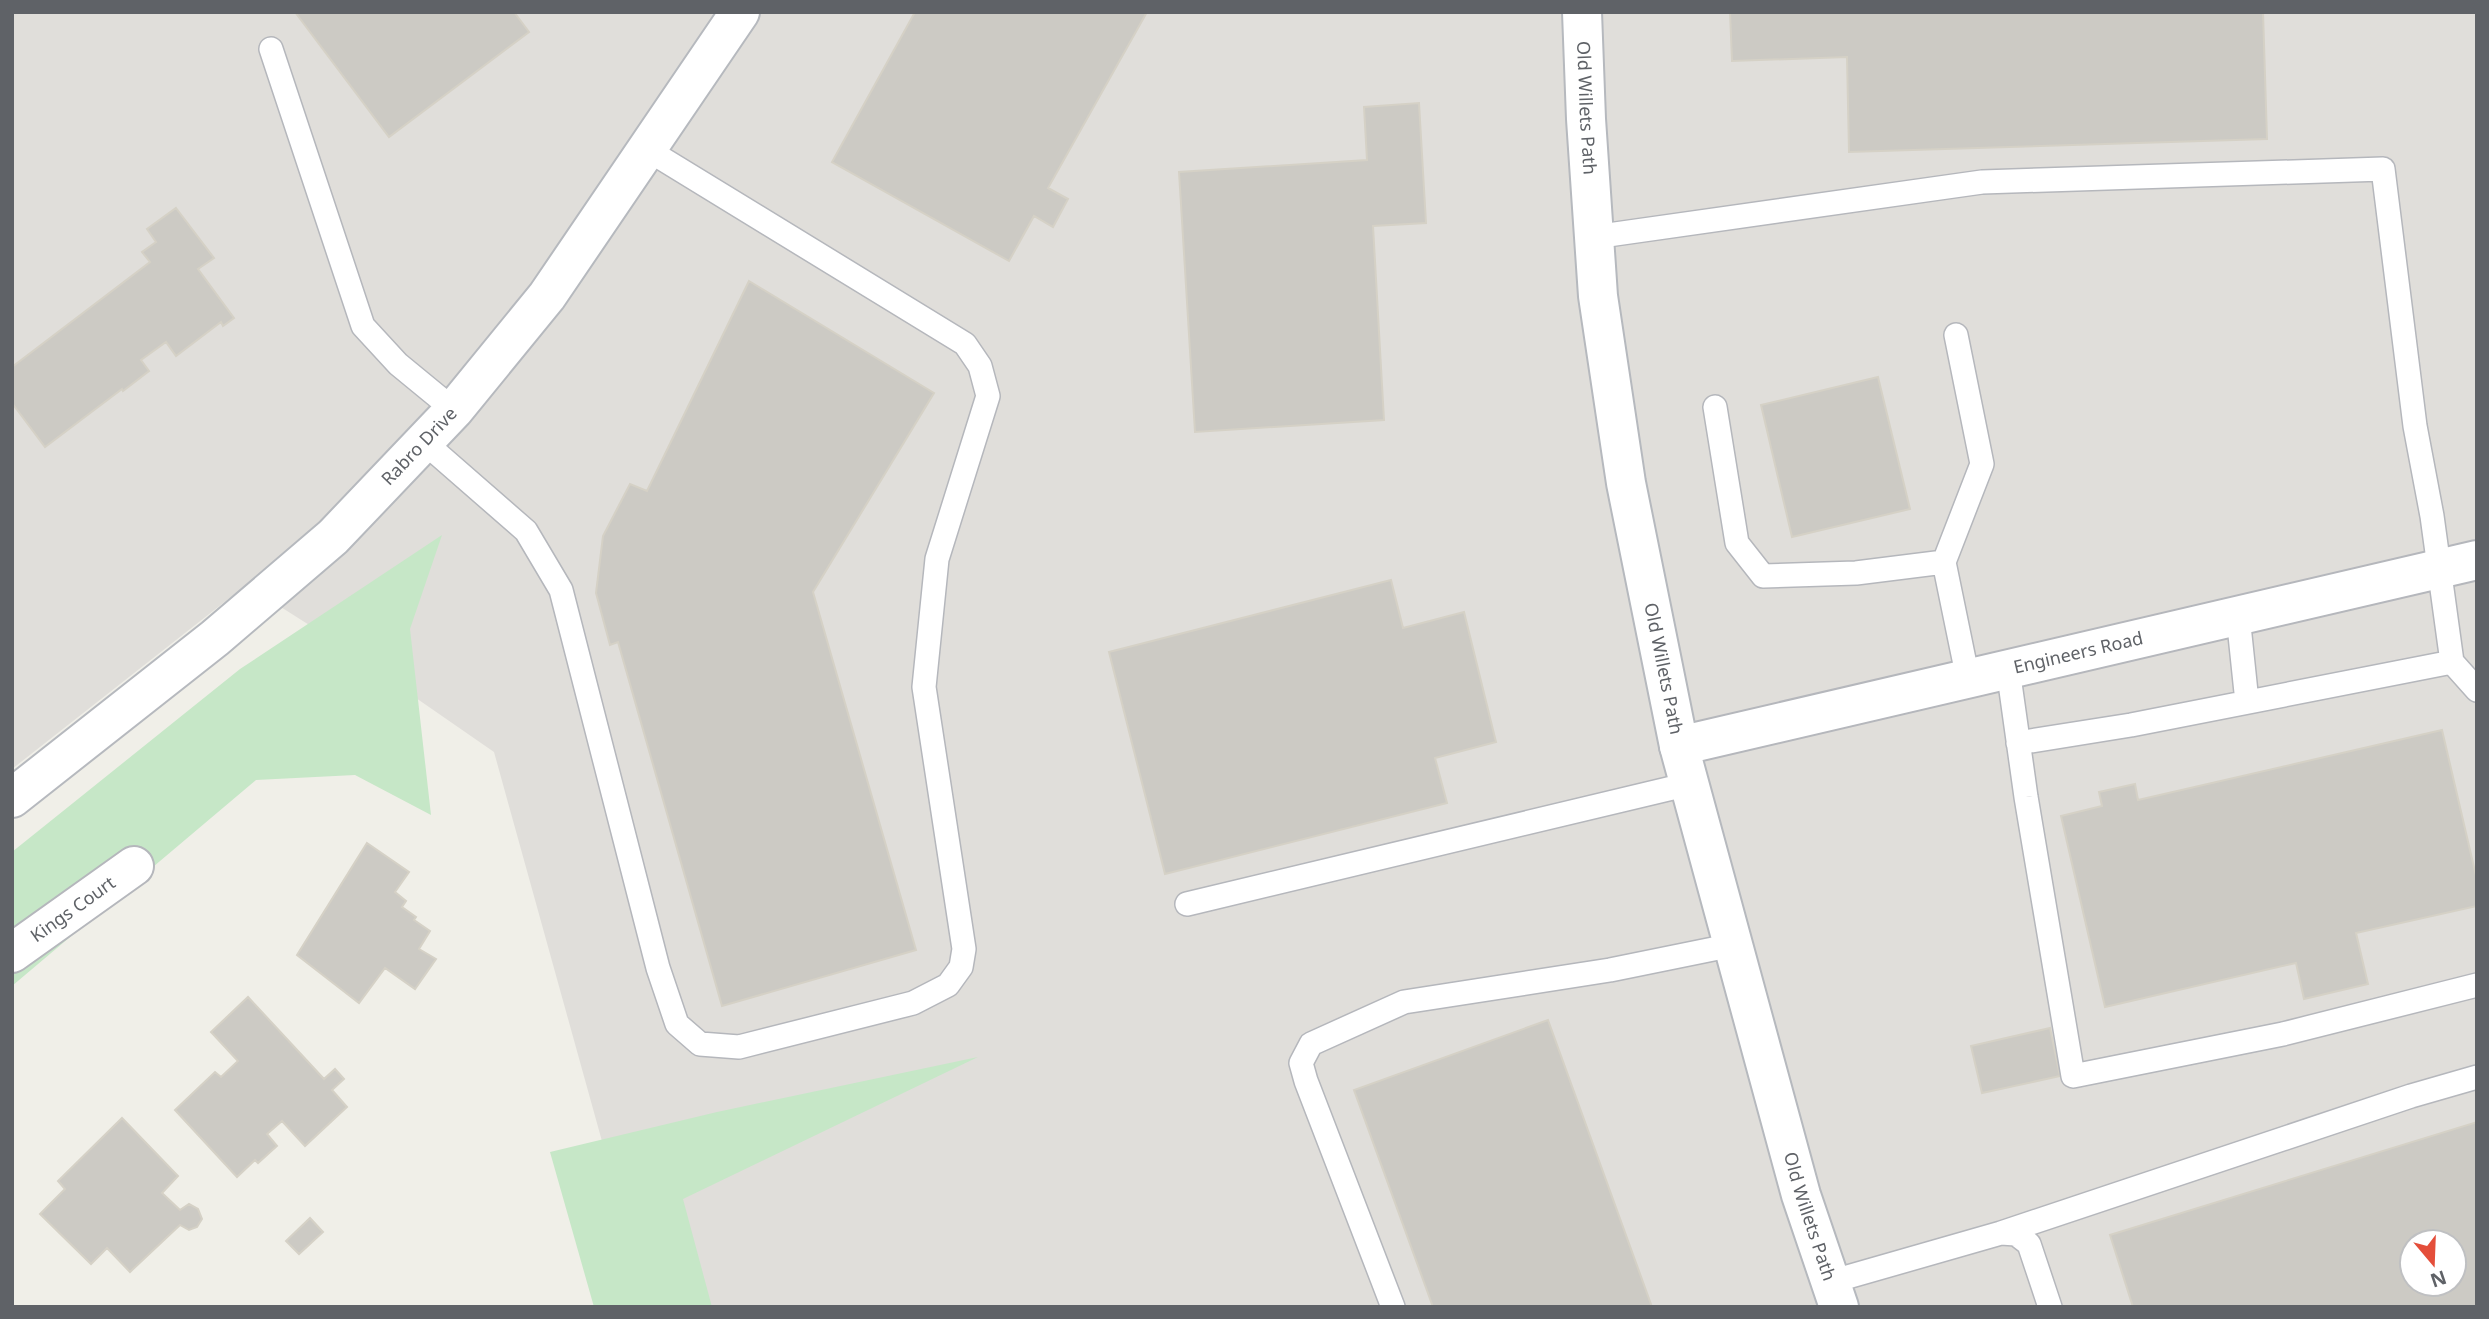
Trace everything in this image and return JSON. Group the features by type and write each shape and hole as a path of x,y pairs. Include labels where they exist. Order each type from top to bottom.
{"main road":[{"name":"Rabro Drive","path":"15,790 215,638 333,537 454,410 547,296 740,12"},
{"name":"Old Willets Path","path":"1582,12 1598,296 1626,484 1679,746 1801,1195 1835,1294"},
{"name":"Engineers Road","path":"1679,746 2477,560"},
{"name":"Kings Court","path":"12,953 134,866"}],"lane":[{"path":"271,49 363,326 398,364 454,410"},
{"path":"424,442 526,531 561,590 658,968 677,1024 700,1044 739,1046 913,1003 948,985 961,967 964,949 924,687 937,559 988,396 980,366 965,344 648,150"},
{"path":"1594,237 1982,182 2383,169 2415,426 2432,516 2452,662 2477,690"},
{"path":"1956,335 1982,464 1944,562 1968,679"},
{"path":"1715,407 1737,543 1763,576 1857,573 1944,562"},
{"path":"2238,616 2247,702"},
{"path":"2018,743 2452,662"},
{"path":"2008,669 2073,1076 2283,1034 2477,985"},
{"path":"1187,904 1689,784"},
{"path":"1393,1307 1306,1081 1301,1063 1311,1044 1404,1002 1610,970 1733,945"},
{"path":"1835,1294 2001,1233 2411,1096 2477,1077"},
{"path":"2001,1233 2016,1234 2029,1244 2050,1307"}],"shaded area":[{"path":"12,12 2477,12 2477,1307 648,1307 494,752 325,635 246,585 12,769"}],"green space":[{"path":"442,535 410,629 431,815 355,775 256,780 12,986 12,852 240,669"},
{"path":"978,1057 683,1199 712,1307 594,1307 550,1152 717,1112"}],"building":[{"path":"295,12 514,12 529,32 389,137"},
{"path":"915,12 1147,12 1048,188 1068,199 1053,227 1034,216 1009,261 832,162"},
{"path":"1730,12 2263,12 2267,139 1849,152 1847,57 1732,61"},
{"path":"1419,103 1426,223 1373,226 1384,420 1195,432 1179,172 1367,160 1364,107"},
{"path":"176,208 214,258 198,269 234,318 223,326 221,322 176,356 166,342 141,360 149,371 45,447 12,403 12,367 150,262 142,252 156,242 147,229"},
{"path":"749,281 934,393 813,592 916,950 722,1006 618,642 610,645 596,593 603,536 630,484 647,491"},
{"path":"1878,377 1910,509 1792,537 1761,405"},
{"path":"1391,580 1403,628 1464,612 1496,742 1435,758 1447,803 1165,874 1109,652"},
{"path":"2442,730 2477,880 2477,906 2356,933 2368,984 2304,999 2296,963 2105,1007 2061,816 2102,806 2099,792 2135,784 2138,800"},
{"path":"367,843 409,872 395,892 406,901 402,907 430,931 419,949 436,959 415,989 385,968 359,1003 297,955"},
{"path":"248,997 324,1079 335,1069 344,1079 332,1090 347,1107 305,1146 282,1121 267,1134 277,1146 258,1163 255,1160 237,1177 175,1110 215,1072 221,1077 238,1061 211,1032"},
{"path":"1548,1020 1652,1307 1433,1307 1354,1090"},
{"path":"2050,1028 2060,1076 1982,1093 1971,1046"},
{"path":"122,1118 178,1176 162,1193 180,1210 189,1204 198,1209 202,1219 197,1227 189,1230 180,1225 130,1272 107,1248 91,1264 40,1214 65,1189 58,1181"},
{"path":"2477,1122 2477,1307 2133,1307 2110,1235"},
{"path":"310,1218 323,1232 299,1254 286,1241"}]}
